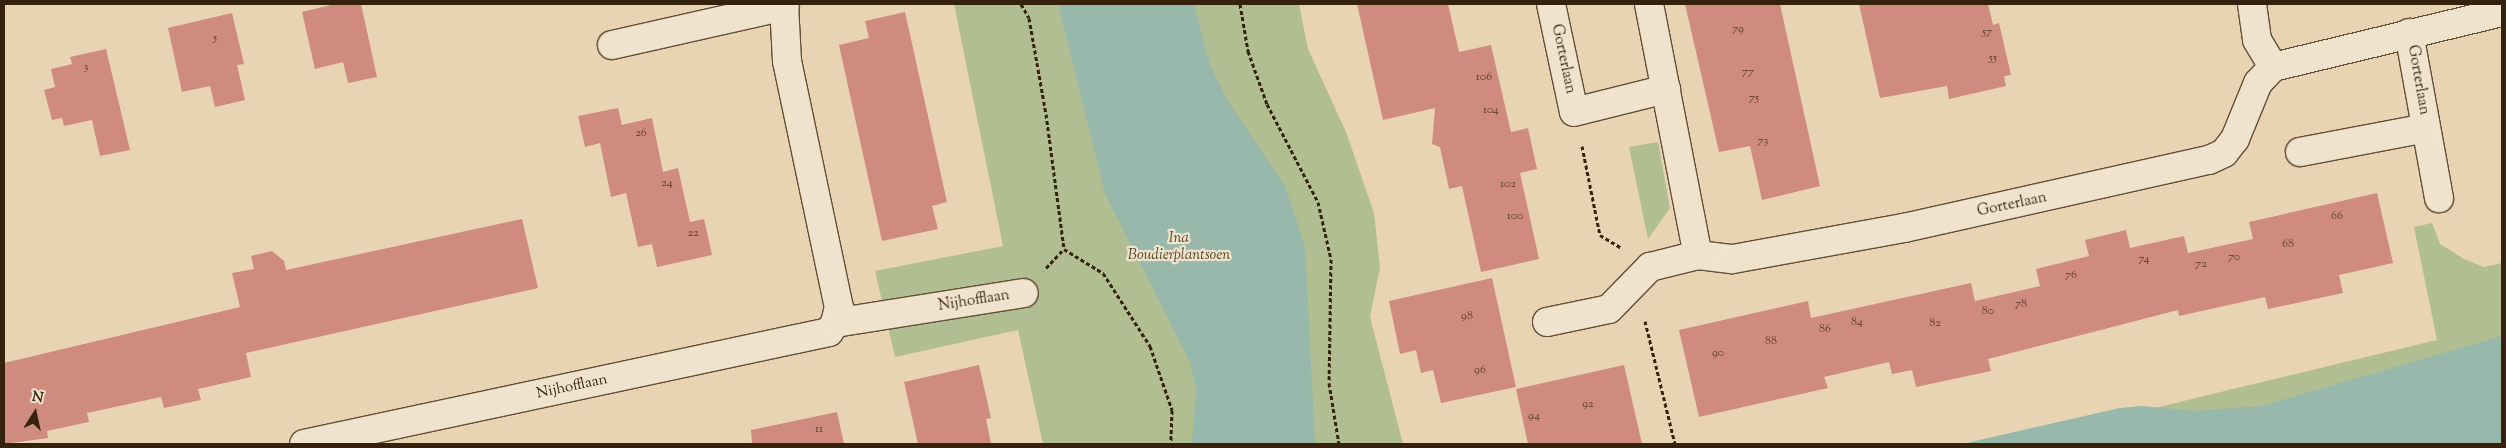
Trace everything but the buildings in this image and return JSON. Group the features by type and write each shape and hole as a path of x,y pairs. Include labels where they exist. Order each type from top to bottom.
{"street":[{"name":"Gorterlaan","path":"1551,4 1574,112 1666,90"},
{"path":"1649,4 1698,254"},
{"path":"2252,4 2257,40 2273,67"},
{"path":"612,45 784,5 787,61 839,307 835,323"},
{"name":"Gorterlaan","path":"1650,267 1698,254 1733,259 1885,231 2209,160 2224,153 2235,139 2258,83 2273,67 2502,12"},
{"name":"Gorterlaan","path":"2409,33 2439,198"},
{"name":"Gorterlaan","path":"2300,152 2426,128"},
{"path":"1547,322 1609,309 1650,267"},
{"name":"Nijhofflaan","path":"304,444 828,332 835,323 1024,293"}],"path":[{"path":"1022,4 1029,18 1046,114 1064,249 1103,273 1150,346 1172,410 1171,444"},
{"path":"1240,4 1248,51 1267,104 1318,202 1331,259 1330,383 1339,444"},
{"path":"1574,112 1600,235 1650,267 1643,313 1674,444"}],"green space":[{"name":"Ina Boudierplantsoen","path":"954,4 1299,4 1308,49 1346,132 1374,213 1380,268 1370,317 1403,444 1043,444 1018,330 895,357 875,271 1003,246"},
{"path":"1658,142 1670,208 1648,239 1629,147"},
{"path":"2432,223 2440,244 2464,259 2484,267 2502,263 2502,444 2005,444 2437,340 2414,227"}],"shaded area":[{"path":"1058,4 1194,4 1210,65 1227,100 1285,186 1305,246 1315,444 1192,444 1196,389 1190,362 1105,194"},
{"path":"2502,336 2502,444 1962,444 2120,408 2141,406 2196,411 2261,406"}]}
